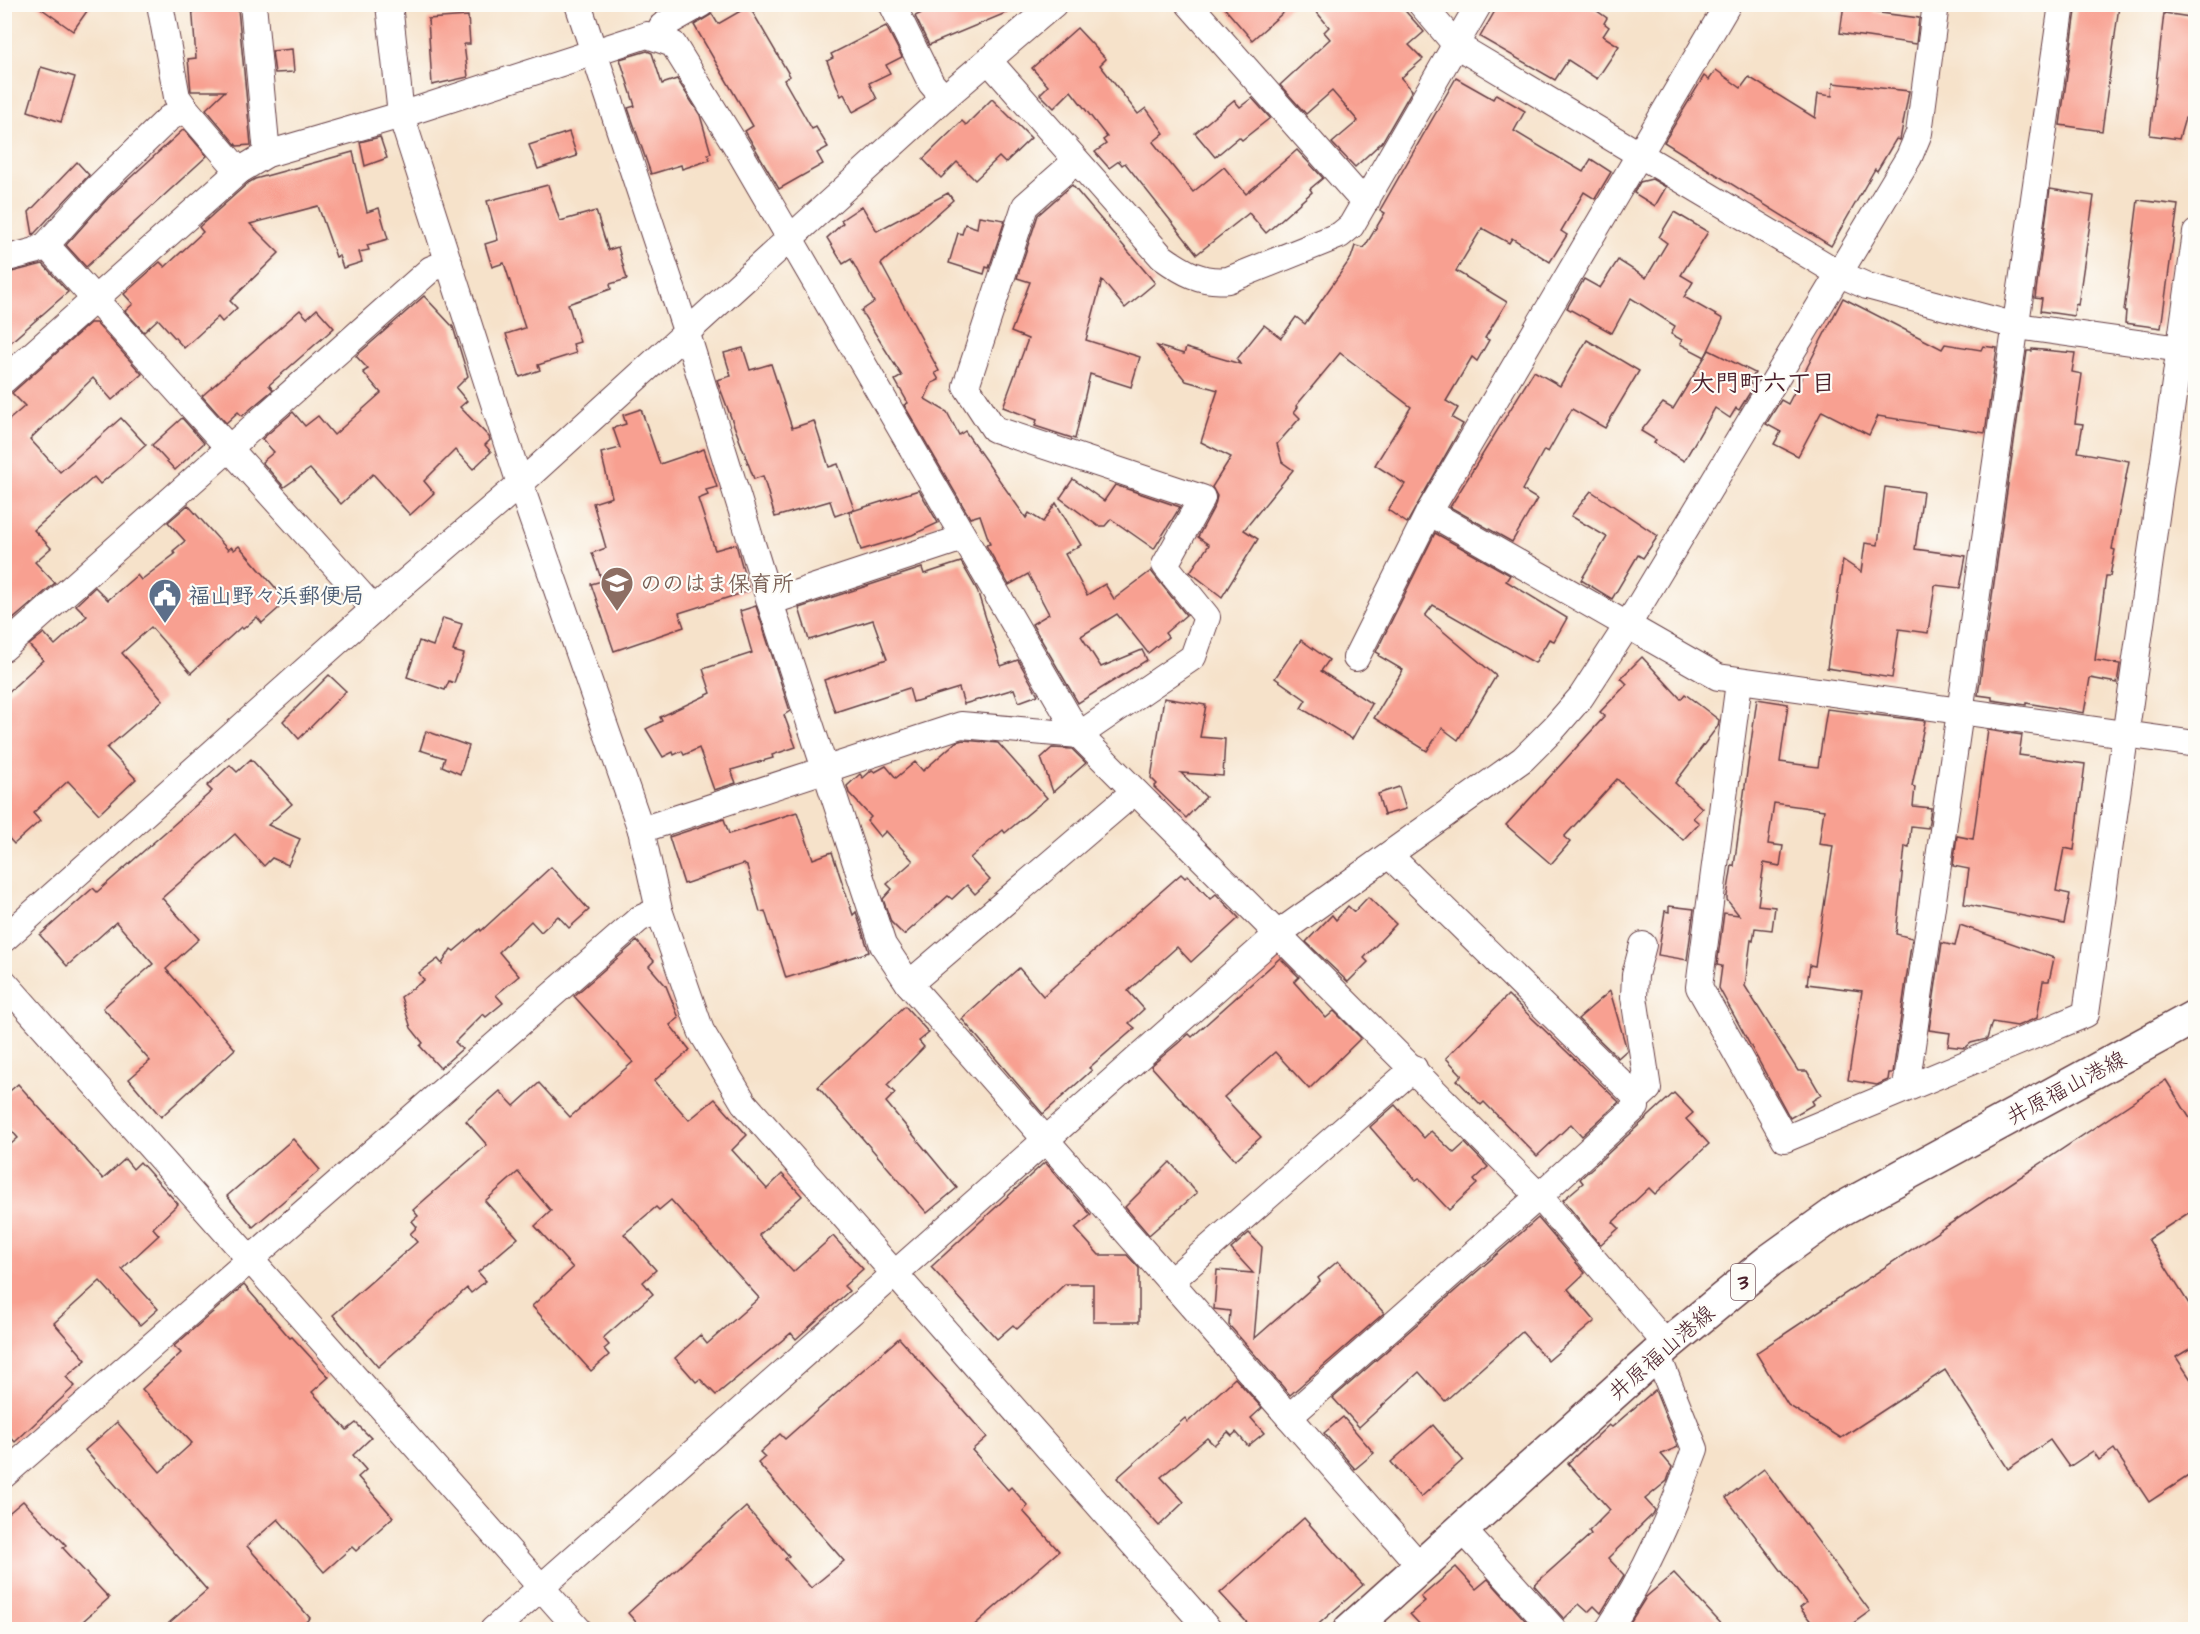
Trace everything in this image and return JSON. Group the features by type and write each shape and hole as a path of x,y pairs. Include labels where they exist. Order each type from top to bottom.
{"main road":[{"name":"井原福山港線","path":"1350,1629 1662,1350 1769,1261 1840,1210 2196,1016"}],"street":[{"path":"160,4 177,97 239,171"},
{"path":"253,4 267,154"},
{"path":"389,4 401,115 520,484 641,830 659,910 700,1031 744,1103 1209,1629"},
{"path":"578,4 687,334 770,602 883,945 909,984 1420,1566"},
{"path":"658,36 662,26 701,4"},
{"path":"892,4 932,83 944,98"},
{"path":"1189,4 1355,192 1367,200"},
{"path":"1421,4 1456,45 1840,274 1867,286 2017,326 2188,350"},
{"path":"989,61 1162,257 1186,274 1214,282 1228,280 1340,235 1351,226 1479,4"},
{"path":"1356,658 1429,512 1728,4"},
{"path":"493,1629 1279,933 1500,777 1554,728 1581,697 1627,626 1909,157 1919,133 1936,4"},
{"path":"1906,1087 2062,4"},
{"path":"4,939 374,609 520,484 944,98 989,61 1041,9"},
{"path":"4,380 239,171 267,154 401,115 647,35 658,36 673,44 1079,735 1414,1068 1539,1196 1662,1350 1695,1449 1670,1519 1624,1607 1608,1629"},
{"path":"4,259 35,251 46,244 97,188 168,119 185,108"},
{"path":"641,830 961,725 1079,735 1193,657 1207,618 1165,565 1203,498 994,429 966,386 1025,206 1076,160"},
{"path":"1739,682 1699,987 1785,1139 2086,1014 2124,734 2188,350 2196,233"},
{"path":"46,244 374,609"},
{"path":"4,648 431,270 449,262"},
{"path":"1429,512 1718,677 1739,682 1960,709 2196,744"},
{"path":"770,602 963,538"},
{"path":"909,984 1134,792"},
{"path":"1289,1417 1636,1107 1636,1100 1390,856"},
{"path":"4,1475 639,919 659,910"},
{"path":"1636,1100 1648,1089 1634,997 1635,975 1643,945"},
{"path":"4,982 579,1629"},
{"path":"1171,1281 1414,1068"},
{"path":"1463,1530 1554,1629"}],"building":[{"path":"35,4 92,4 73,31"},
{"path":"192,4 228,4 228,10 238,9 251,145 237,146 206,109 225,91 191,91 188,59 196,58"},
{"path":"941,4 1025,5 929,45 915,16"},
{"path":"1221,4 1293,4 1252,40"},
{"path":"1310,4 1399,4 1424,32 1409,45 1423,59 1401,78 1412,90 1382,142 1355,167 1332,143 1358,121 1332,91 1306,114 1280,85 1330,39 1324,32 1329,27"},
{"path":"1499,4 1587,4 1607,18 1604,23 1609,27 1603,36 1619,46 1597,79 1568,60 1555,80 1480,37"},
{"path":"1844,4 1875,4 1873,12 1919,18 1916,44 1840,33"},
{"path":"2077,4 2119,6 2102,131 2060,125"},
{"path":"749,6 790,76 784,80 812,129 816,127 828,147 817,153 823,164 779,189 745,131 753,126 694,25 712,14 718,24"},
{"path":"2164,13 2196,18 2196,77 2190,119 2185,118 2179,139 2150,135"},
{"path":"468,16 470,44 464,44 468,77 432,85 428,19"},
{"path":"886,26 902,57 886,65 890,73 869,83 877,99 853,112 844,94 841,96 827,61 833,58 831,54"},
{"path":"1077,28 1106,59 1100,65 1138,114 1146,108 1164,133 1153,142 1193,192 1224,167 1246,194 1297,150 1323,178 1310,189 1312,192 1266,233 1249,213 1197,254 1125,163 1122,165 1119,161 1109,168 1095,152 1106,144 1103,140 1107,137 1071,91 1054,108 1040,94 1048,86 1032,68"},
{"path":"292,49 294,72 275,73 272,51"},
{"path":"647,51 652,53 662,84 677,79 700,115 711,153 708,154 710,160 682,169 681,165 651,174 628,108 635,106 620,59"},
{"path":"41,67 75,77 61,122 28,111"},
{"path":"1716,70 1741,88 1749,77 1815,118 1818,94 1832,96 1833,83 1909,91 1900,140 1896,139 1877,171 1875,169 1831,246 1664,142 1704,76 1709,80"},
{"path":"1456,78 1493,99 1496,94 1525,111 1514,131 1583,172 1591,159 1611,172 1595,199 1584,192 1561,231 1567,235 1550,262 1512,238 1509,243 1482,228 1456,271 1507,302 1485,338 1489,340 1477,361 1472,357 1446,401 1458,408 1452,418 1463,424 1407,523 1388,510 1405,484 1375,465 1411,407 1340,353 1296,406 1298,407 1294,412 1300,418 1277,444 1282,462 1293,470 1244,530 1258,539 1222,597 1190,572 1209,545 1198,537 1215,505 1217,496 1212,487 1231,457 1201,442 1218,390 1186,381 1157,346 1184,354 1186,348 1240,364 1237,359 1264,325 1281,338 1296,317 1305,324 1351,258 1355,246 1364,248 1385,213 1380,210"},
{"path":"1252,98 1270,118 1242,140 1239,137 1215,157 1195,133 1234,100 1240,107"},
{"path":"992,99 1031,138 1005,163 999,157 975,180 957,162 941,178 923,159 962,121 966,125"},
{"path":"184,129 207,156 86,267 66,245 108,198"},
{"path":"569,132 577,156 538,169 529,145"},
{"path":"380,137 387,158 365,166 360,142"},
{"path":"353,152 367,212 379,208 388,239 367,245 369,250 359,252 362,262 343,268 339,256 336,257 318,206 250,224 279,253 230,301 237,308 222,322 218,317 184,348 158,319 144,332 125,311 133,304 124,294 160,262 165,267 203,232 199,227 248,183 255,179"},
{"path":"77,162 89,175 33,235 29,212"},
{"path":"1652,179 1666,187 1655,206 1634,193 1640,182"},
{"path":"548,185 560,221 596,211 608,250 618,247 627,279 610,284 611,289 568,304 580,342 573,344 576,353 538,365 540,370 520,377 506,334 525,328 504,263 492,267 485,244 498,240 487,201"},
{"path":"1072,185 1155,283 1125,308 1102,280 1086,340 1140,357 1131,387 1090,374 1075,439 1035,426 1037,420 1003,407 1028,339 1011,332 1030,282 1017,278 1038,215"},
{"path":"2050,189 2094,196 2078,305 2075,304 2074,316 2040,311 2042,299 2035,298"},
{"path":"948,193 953,200 881,264 939,371 935,373 939,380 932,383 925,399 947,412 959,435 965,431 1026,518 1029,513 1043,522 1056,503 1081,545 1065,554 1087,595 1105,584 1114,599 1151,571 1186,615 1165,633 1168,637 1148,653 1117,614 1081,636 1101,667 1142,650 1147,660 1078,703 1032,624 1049,614 1028,574 1009,585 986,545 990,544 980,515 970,518 904,405 908,403 895,380 902,376 861,311 874,302 851,259 843,264 827,238 843,223 841,220 862,206 877,231"},
{"path":"2138,200 2178,205 2161,328 2125,323 2126,311 2124,311"},
{"path":"1674,212 1708,232 1681,275 1693,282 1684,297 1723,319 1705,357 1680,344 1682,340 1671,334 1675,326 1631,298 1612,333 1567,308 1584,279 1600,288 1618,260 1646,278 1667,243 1659,237"},
{"path":"979,216 1005,220 989,268 986,267 984,274 949,263 958,233 962,234 965,224 977,228"},
{"path":"43,264 68,292 4,348 4,274"},
{"path":"424,296 453,327 468,376 456,388 467,401 460,407 489,437 490,440 485,445 491,452 473,469 455,450 424,481 434,493 410,515 373,474 341,504 310,469 284,487 262,462 274,452 262,439 293,412 305,426 318,416 334,435 381,393 363,372 368,369 356,356"},
{"path":"1843,298 1942,349 1945,344 1981,350 1983,346 1997,348 1985,433 1878,416 1869,435 1822,411 1798,456 1774,444 1781,432 1766,424 1781,400 1788,404"},
{"path":"317,309 334,328 269,385 273,390 242,416 238,412 226,423 202,396 300,310 307,318"},
{"path":"90,323 96,323 142,374 112,400 93,378 30,439 60,472 121,418 146,445 100,484 94,477 34,530 51,548 35,562 55,583 4,627 4,424 25,406 12,393"},
{"path":"1587,340 1639,371 1605,428 1572,409 1548,452 1544,450 1522,490 1537,499 1512,542 1450,507 1534,371 1560,386"},
{"path":"743,348 750,370 771,364 792,428 814,421 829,467 838,464 854,509 835,516 830,501 775,517 763,476 754,479 717,380 731,376 724,353"},
{"path":"2032,349 2075,353 2072,372 2082,374 2075,423 2083,424 2078,452 2129,461 2112,549 2115,550 2110,576 2106,576 2095,660 2120,664 2117,683 2090,678 2084,713 1992,700 1992,697 1978,695 2027,351 2032,351"},
{"path":"1709,350 1755,373 1749,383 1754,386 1739,410 1736,408 1730,418 1715,408 1684,461 1654,443 1656,440 1641,431 1663,403 1673,409"},
{"path":"641,409 660,464 704,449 717,487 706,490 708,495 698,499 715,550 736,544 749,591 679,613 684,627 614,651 591,584 602,581 592,553 606,548 593,503 612,497 601,453 620,448 613,428 626,424 623,415"},
{"path":"182,418 204,443 175,470 152,445"},
{"path":"1073,479 1104,501 1115,485 1180,507 1154,549 1111,519 1105,526 1098,526 1060,498"},
{"path":"1885,487 1923,492 1915,549 1966,556 1960,588 1935,585 1928,633 1899,629 1892,678 1827,668 1843,560 1861,572 1865,543 1878,545"},
{"path":"919,490 938,523 912,535 861,550 849,512"},
{"path":"1591,491 1658,536 1643,558 1638,555 1612,599 1581,580 1607,537 1571,516"},
{"path":"188,505 228,550 231,547 234,550 239,546 287,601 262,623 257,617 243,629 241,627 191,673 151,627 122,653 163,700 107,748 136,779 99,814 68,781 33,813 40,821 14,844 4,833 4,696 43,660 29,645 44,633 55,645 87,616 76,605 95,587 108,600 137,575 141,580 175,554 173,551 185,541 168,522"},
{"path":"1435,533 1510,575 1506,581 1567,618 1554,641 1549,639 1535,663 1433,605 1425,616 1496,676 1458,740 1442,728 1427,751 1374,718 1403,670 1376,652"},
{"path":"961,562 977,590 1001,666 1018,660 1038,695 1019,702 1014,689 964,704 959,688 913,702 909,688 835,712 824,680 887,659 873,620 809,640 799,608 922,568 924,574"},
{"path":"756,606 790,711 784,715 796,747 772,755 773,758 731,770 736,783 714,790 699,748 684,755 682,751 663,757 646,729 662,721 660,717 711,693 703,669 752,653 740,611"},
{"path":"443,618 462,624 453,651 464,654 454,683 449,681 445,690 407,677 419,641 433,646"},
{"path":"1301,640 1329,660 1321,671 1372,704 1352,739 1301,708 1306,700 1275,678"},
{"path":"1642,657 1681,699 1685,694 1719,720 1718,726 1675,783 1702,808 1693,818 1699,823 1683,840 1617,779 1564,837 1570,842 1551,864 1506,825 1605,716 1600,712 1627,684 1621,678"},
{"path":"329,675 346,691 299,739 283,721"},
{"path":"1164,698 1206,705 1200,737 1225,739 1223,776 1181,773 1206,797 1186,818 1154,787 1157,784 1151,778"},
{"path":"1757,699 1788,704 1780,762 1818,767 1827,709 1925,721 1912,786 1915,787 1913,806 1931,808 1928,828 1911,826 1909,847 1905,846 1896,934 1912,938 1893,1073 1889,1073 1888,1080 1877,1085 1848,1080 1862,991 1807,984 1810,965 1815,966 1833,846 1819,844 1824,810 1774,803 1768,844 1783,846 1780,866 1764,863 1758,905 1775,907 1772,930 1755,928 1753,941 1751,940 1745,986 1798,1071 1807,1071 1821,1095 1812,1101 1814,1104 1790,1118 1719,988 1722,966 1717,965 1724,913 1739,915 1727,900 1727,896 1732,865 1734,866"},
{"path":"1988,730 2022,735 2019,755 2085,764 2074,850 2064,848 2056,891 2070,894 2064,924 1964,904 1969,869 1953,866 1957,836 1973,839"},
{"path":"426,731 469,746 460,774 442,766 445,758 420,750"},
{"path":"963,740 998,743 1047,798 1005,833 1003,830 970,858 990,880 975,894 967,885 952,899 948,896 904,935 891,922 883,899 892,889 887,884 913,861 886,831 880,837 867,821 871,817 849,793 847,786 860,774 863,778 872,770 875,772 886,766 896,778 915,762 923,771 956,742"},
{"path":"1052,748 1072,749 1086,763 1053,792 1041,758"},
{"path":"251,759 292,804 268,825 300,839 288,865 272,858 264,866 235,834 162,898 199,939 166,969 235,1049 161,1117 129,1079 150,1061 103,1008 153,964 116,922 67,966 40,935 93,888 97,892 212,791 207,786 230,765 237,772"},
{"path":"1399,787 1406,809 1384,815 1378,794"},
{"path":"797,812 813,859 832,852 853,915 856,912 869,952 786,978 765,911 760,912 747,866 743,864 684,884 669,837 724,819 729,834"},
{"path":"551,867 589,910 569,928 558,916 541,932 531,921 499,952 519,976 496,995 503,1003 486,1017 483,1014 455,1042 462,1049 440,1068 420,1046 423,1043 411,1028 401,997 424,980 419,973 438,959 442,964 451,949 454,951 480,929 481,931"},
{"path":"1181,874 1185,878 1188,875 1210,899 1216,894 1239,918 1191,962 1177,947 1128,991 1144,1009 1129,1023 1135,1028 1089,1068 1092,1070 1043,1114 962,1019 1019,968 1043,996"},
{"path":"1368,897 1396,924 1364,958 1368,962 1348,982 1306,942 1332,915 1336,920 1348,906 1354,912"},
{"path":"1669,906 1694,909 1687,960 1658,955 1665,911 1669,912"},
{"path":"1960,925 2054,958 2049,981 2043,981 2037,1018 2017,1026 1992,1022 1987,1039 1971,1043 1965,1048 1948,1046 1950,1033 1929,1030 1942,943 1955,946"},
{"path":"637,941 654,961 649,966 666,986 679,1018 670,1025 690,1050 654,1081 689,1120 715,1099 747,1135 732,1150 767,1189 782,1174 802,1196 759,1235 793,1272 833,1236 863,1269 844,1286 849,1291 796,1339 791,1333 716,1395 700,1379 696,1382 675,1358 700,1335 707,1344 759,1298 671,1200 659,1210 656,1207 624,1234 656,1270 643,1282 653,1294 603,1338 609,1345 604,1349 609,1355 591,1371 532,1306 573,1268 535,1226 551,1211 518,1172 485,1201 518,1238 478,1272 486,1281 471,1293 467,1288 378,1367 333,1315 417,1242 410,1234 417,1227 412,1221 418,1216 413,1210 487,1145 466,1121 500,1091 514,1106 539,1083 570,1117 633,1062 574,996"},
{"path":"1280,958 1299,977 1294,982 1326,1018 1334,1011 1361,1038 1309,1089 1275,1052 1224,1097 1261,1137 1235,1160 1151,1066 1189,1034 1192,1037"},
{"path":"1610,991 1627,1050 1618,1058 1578,1019"},
{"path":"1508,995 1619,1102 1582,1136 1571,1124 1537,1156 1484,1102 1481,1105 1457,1080 1462,1075 1446,1058"},
{"path":"905,1006 929,1033 919,1041 924,1047 887,1085 895,1093 886,1102 957,1188 927,1213 818,1087"},
{"path":"2166,1080 2196,1128 2196,1208 2148,1239 2196,1315 2196,1345 2176,1357 2196,1387 2196,1471 2149,1502 2114,1449 2099,1460 2093,1451 2069,1467 2050,1440 2008,1469 1945,1370 1841,1438 1788,1405 1756,1353"},
{"path":"18,1084 103,1179 125,1159 133,1169 140,1162 178,1204 153,1228 159,1235 122,1269 158,1309 140,1325 100,1281 54,1323 86,1360 66,1377 75,1386 15,1442 4,1430 4,1150 18,1138 4,1122 4,1096"},
{"path":"1674,1093 1693,1113 1686,1119 1709,1144 1655,1194 1649,1188 1613,1222 1619,1228 1600,1245 1563,1200 1583,1183 1580,1179"},
{"path":"1395,1105 1424,1138 1431,1131 1454,1153 1465,1143 1488,1167 1474,1180 1477,1184 1449,1210 1419,1178 1416,1180 1370,1127"},
{"path":"293,1139 320,1170 253,1227 227,1196"},
{"path":"1045,1162 1091,1215 1075,1228 1099,1255 1127,1255 1139,1268 1139,1322 1093,1322 1093,1284 1065,1284 1017,1329 1013,1325 997,1339 931,1267"},
{"path":"1170,1162 1197,1193 1149,1235 1125,1207"},
{"path":"1538,1218 1585,1273 1568,1289 1595,1321 1548,1361 1522,1332 1445,1401 1419,1372 1359,1427 1333,1398"},
{"path":"1249,1233 1262,1247 1254,1339 1320,1281 1318,1278 1338,1261 1384,1313 1290,1395 1229,1325 1230,1311 1214,1309 1217,1270 1253,1273 1231,1249"},
{"path":"244,1285 290,1338 292,1337 329,1377 312,1392 347,1430 356,1423 371,1438 353,1455 366,1470 358,1477 393,1517 356,1551 352,1547 324,1572 278,1519 247,1546 310,1618 298,1629 162,1629 207,1590 85,1450 117,1422 160,1472 192,1443 142,1389 181,1353 174,1346"},
{"path":"899,1338 987,1437 972,1450 1008,1490 1011,1487 1028,1506 1023,1511 1059,1551 970,1629 642,1629 628,1613 746,1507 789,1556 785,1559 811,1588 844,1561 758,1463 765,1457 760,1452 780,1434 785,1439"},
{"path":"1235,1378 1262,1408 1251,1418 1264,1433 1248,1446 1236,1432 1232,1436 1228,1432 1214,1445 1207,1438 1161,1477 1184,1502 1159,1526 1117,1478 1185,1418 1188,1422"},
{"path":"1655,1390 1678,1447 1661,1454 1672,1467 1667,1481 1645,1499 1655,1510 1653,1514 1608,1558 1624,1575 1601,1613 1594,1606 1588,1612 1579,1604 1564,1619 1534,1585 1591,1534 1589,1531 1610,1510 1568,1463 1609,1425 1612,1427"},
{"path":"1343,1417 1374,1453 1355,1469 1324,1433"},
{"path":"1433,1425 1463,1460 1421,1497 1391,1462"},
{"path":"1764,1469 1870,1611 1845,1629 1817,1629 1800,1608 1806,1603 1726,1498"},
{"path":"23,1501 66,1545 63,1548 109,1598 74,1629 4,1629 4,1517"},
{"path":"1304,1518 1363,1585 1313,1629 1253,1629 1220,1593"},
{"path":"1456,1567 1476,1589 1488,1579 1533,1629 1424,1629 1410,1614 1425,1601 1421,1597"},
{"path":"1674,1573 1726,1629 1626,1629 1646,1597"}],"place":[{"name":"ののはま保育所","path":"617,612"},
{"name":"福山野々浜郵便局","path":"165,624"}],"district":[{"name":"大門町六丁目","path":"1763,383"}]}
